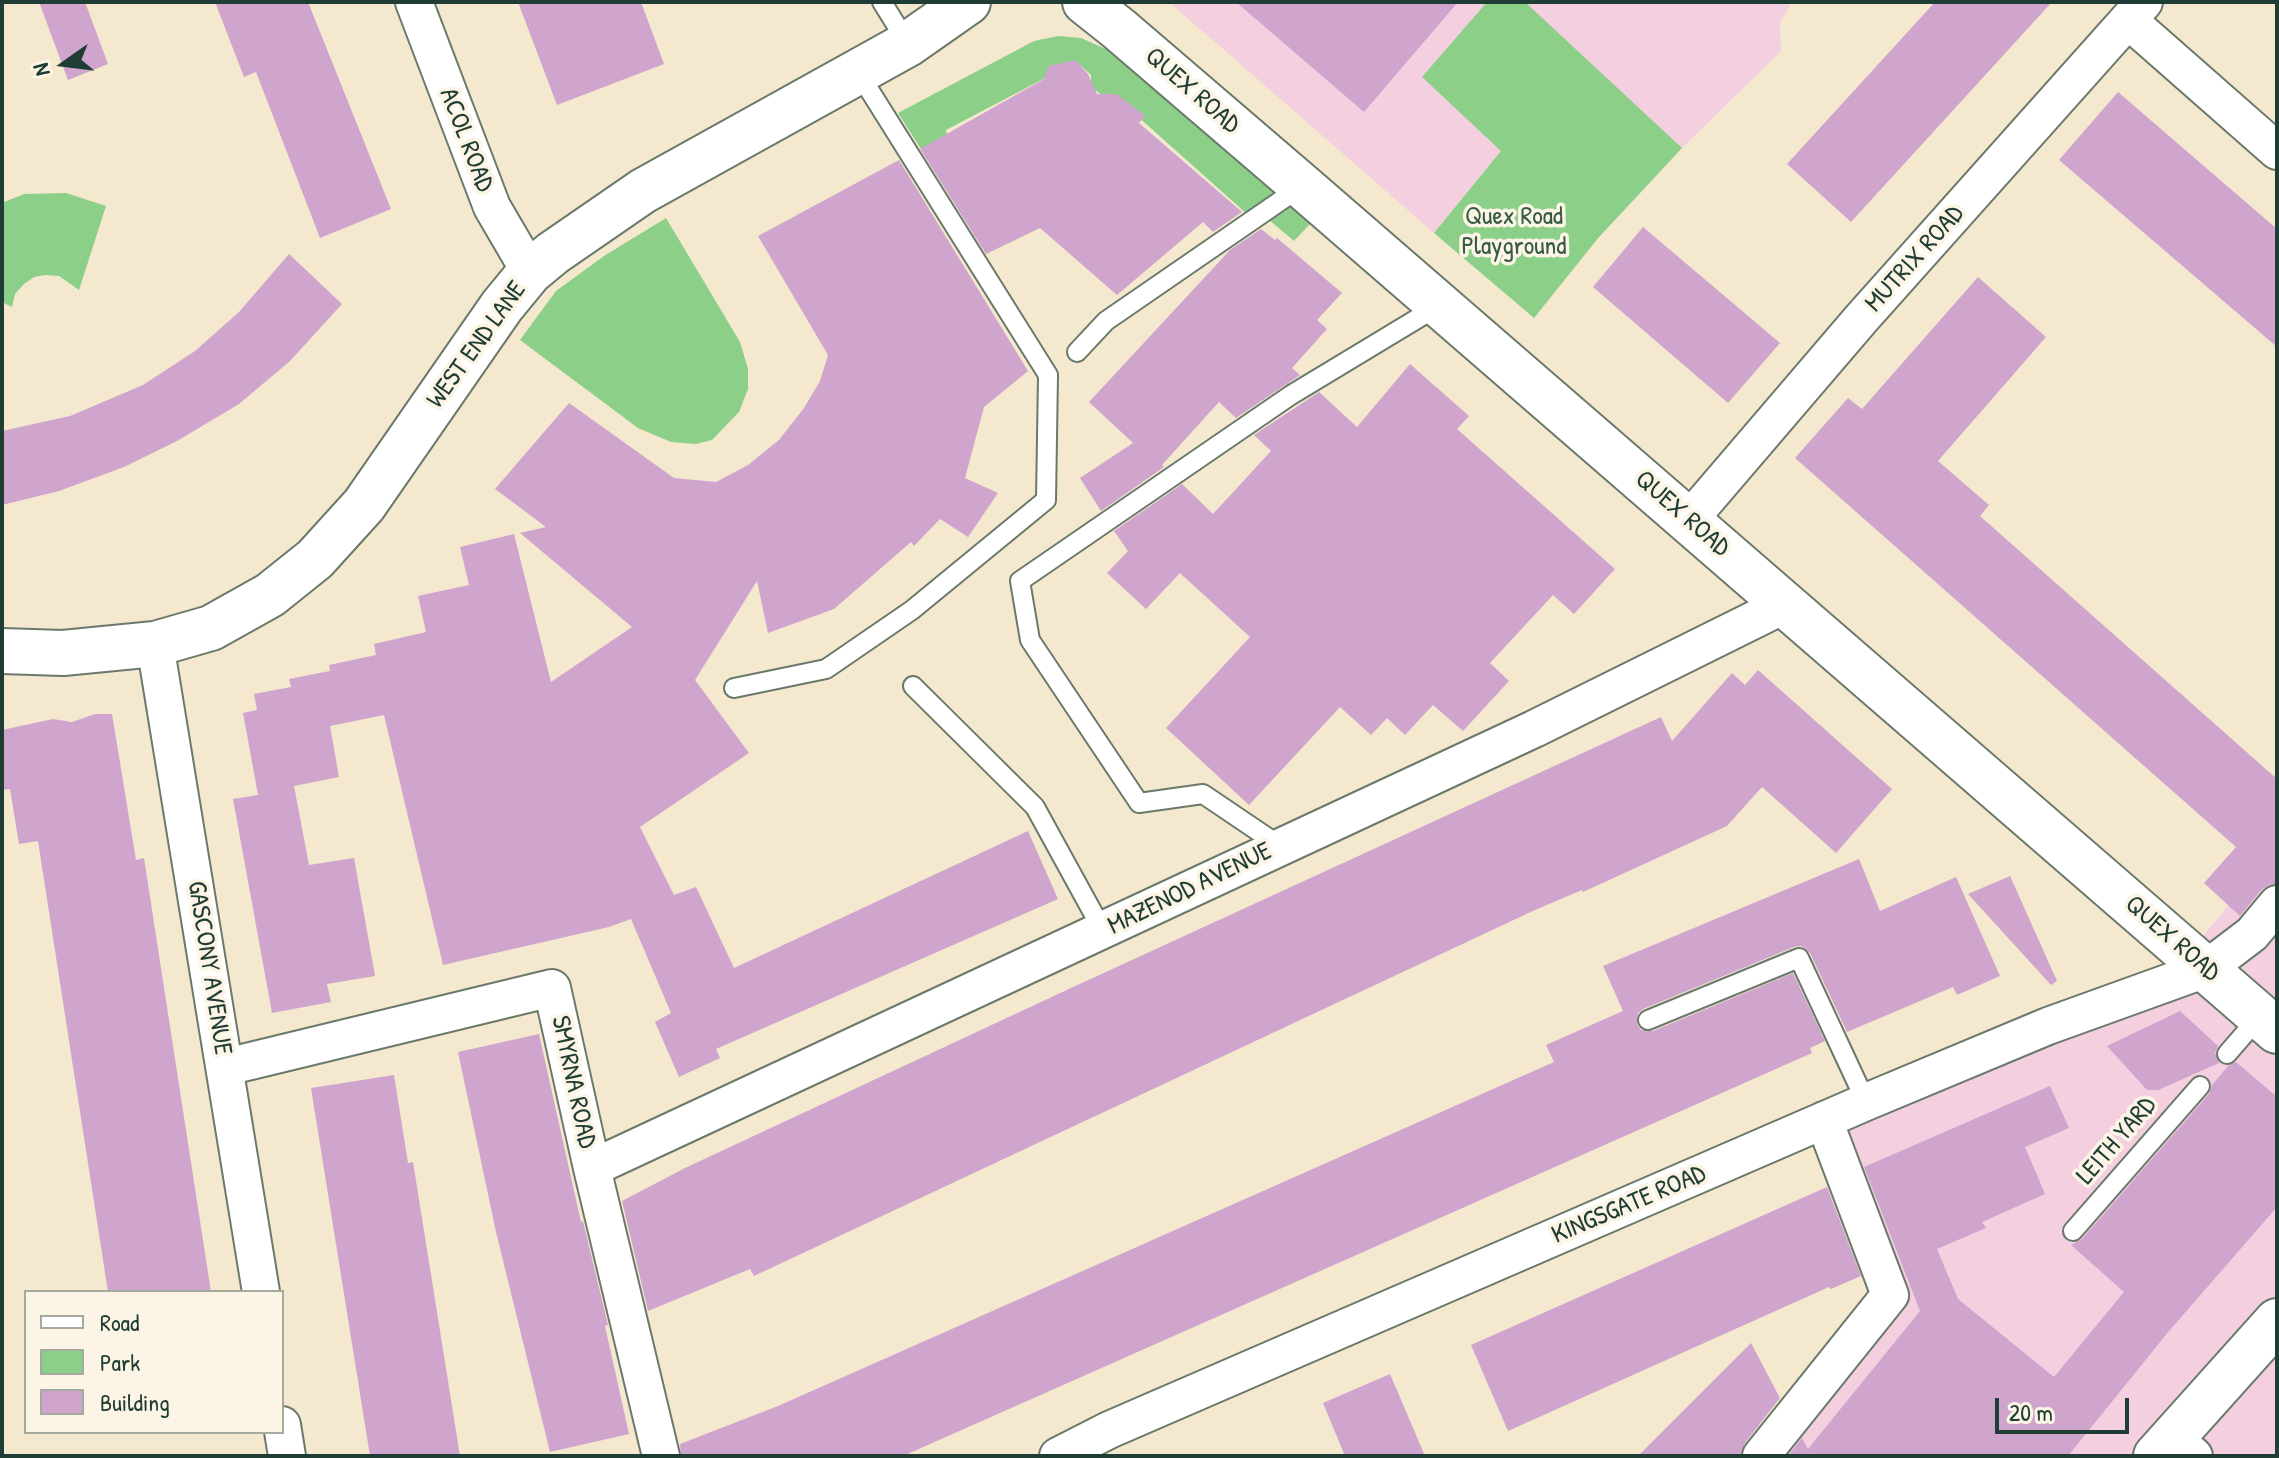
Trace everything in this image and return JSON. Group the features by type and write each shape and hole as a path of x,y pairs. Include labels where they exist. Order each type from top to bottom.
{"main road":[{"name":"WEST END LANE","path":"2,651 63,653 155,644 211,628 270,595 315,559 364,505 484,331 530,272 590,226 643,191 908,44 968,2"},
{"name":"QUEX ROAD","path":"1085,2 1440,305 2268,1023"},
{"path":"2174,1450 2277,1321"}],"street":[{"name":"ACOL ROAD","path":"414,2 492,207 530,272"},
{"path":"2136,11 2277,151"},
{"name":"MUTRIX ROAD","path":"1689,520 1861,319 2136,11"},
{"name":"MAZENOD AVENUE","path":"592,1168 1534,729 1786,604"},
{"name":"GASCONY AVENUE","path":"155,644 261,1290"},
{"name":"KINGSGATE ROAD","path":"1058,1456 1109,1430 1866,1102 2048,1026 2206,969 2252,934 2277,904"},
{"name":"SMYRNA ROAD","path":"226,1067 552,988 661,1456"},
{"path":"1761,1456 1890,1295 1824,1120"},
{"path":"283,1434 287,1456"}],"lane":[{"path":"882,2 908,44"},
{"path":"734,688 826,669 912,610 1046,500 1048,375 858,72"},
{"path":"1077,352 1106,321 1302,186"},
{"path":"1280,846 1203,794 1139,803 1030,640 1020,581 1291,395 1440,305"},
{"path":"913,686 1035,807 1103,931"},
{"path":"1648,1020 1799,958 1866,1102"},
{"path":"2227,1054 2268,1023"},
{"name":"LEITH YARD","path":"2073,1231 2200,1086"}],"shaded area":[{"path":"1169,2 1786,2 1790,6 1780,23 1781,51 1682,148 1599,237 1501,151 1434,233"},
{"path":"2277,846 2277,1456 1763,1456 1897,1297 1835,1128 2181,963"}],"green space":[{"name":"Quex Road Playground","path":"1487,2 1525,2 1682,148 1599,237 1534,318 1434,233 1501,151 1422,77"},
{"path":"1058,36 1081,38 1108,50 1310,224 1294,241 1255,208 1247,214 1117,98 1109,100 1091,87 1091,75 1076,61 1051,66 1049,76 946,130 947,135 921,149 898,113 1034,41"},
{"path":"66,193 106,206 79,290 59,276 46,275 34,277 24,284 15,294 12,307 2,302 2,203 24,194"},
{"path":"666,218 740,342 748,369 748,389 739,412 712,440 696,444 671,442 638,428 520,340 556,291 604,256"}],"building":[{"path":"39,2 85,2 108,64 68,80"},
{"path":"215,2 308,2 391,209 320,238 256,72 244,77"},
{"path":"518,2 641,2 664,64 557,105"},
{"path":"1236,2 1458,2 1364,112"},
{"path":"1935,2 2052,2 1851,222 1787,164"},
{"path":"1076,60 1088,74 1097,94 1117,94 1145,116 1139,123 1242,212 1213,232 1203,222 1117,295 1040,228 986,254 920,149 1044,79 1048,66"},
{"path":"2118,92 2277,229 2277,347 2059,160"},
{"path":"899,160 1028,371 984,407 965,478 998,493 968,537 940,519 914,546 911,542 834,609 768,633 757,581 695,680 749,753 640,827 674,895 696,887 734,968 1028,831 1058,899 716,1049 720,1058 679,1077 655,1022 671,1013 631,919 609,927 443,965 384,715 330,726 339,777 294,786 309,865 354,858 375,976 327,984 331,1002 272,1013 233,799 258,795 243,713 257,710 254,694 291,687 289,679 330,671 329,665 376,655 374,644 426,632 418,596 469,585 460,547 514,534 551,682 632,627 520,533 546,527 495,489 569,403 674,478 716,482 748,465 779,440 820,381 828,355 758,236"},
{"path":"1643,227 1780,343 1728,403 1593,287"},
{"path":"1261,229 1275,240 1277,238 1342,293 1317,320 1327,329 1292,368 1300,375 1236,418 1219,402 1162,465 1164,467 1101,511 1080,478 1133,443 1089,402 1230,250"},
{"path":"289,254 342,304 290,361 239,404 177,441 124,467 59,491 2,505 2,431 70,416 143,385 195,351 239,312"},
{"path":"1978,277 2046,337 1938,461 1989,505 1980,516 2277,779 2277,884 2261,890 2240,916 2204,883 2236,847 1795,458 1848,398 1862,409"},
{"path":"1410,364 1469,416 1457,429 1615,569 1574,614 1553,595 1490,663 1509,681 1463,731 1433,705 1405,735 1387,718 1371,735 1340,707 1249,805 1166,728 1250,637 1180,573 1146,609 1107,573 1128,551 1114,531 1182,484 1213,514 1271,451 1254,435 1319,392 1357,427"},
{"path":"1758,670 1892,789 1836,853 1762,787 1727,826 1583,892 1535,910 754,1276 750,1269 648,1311 622,1201 685,1168 1071,988 1661,717 1672,741 1732,673 1745,685"},
{"path":"95,714 112,714 136,860 144,858 211,1290 108,1290 38,841 19,844 10,789 2,790 2,730 53,719 72,722"},
{"path":"1859,859 1880,911 1956,877 2000,976 1957,995 1953,987 1847,1032 1810,953 1801,946 1794,947 1643,1009 1638,1013 1637,1024 1641,1030 1653,1031 1793,973 1825,1041 1810,1048 1812,1053 903,1456 681,1456 680,1444 778,1406 1554,1062 1546,1045 1623,1011 1603,966"},
{"path":"2010,876 2057,981 2051,985 1968,894"},
{"path":"2180,1011 2218,1046 2215,1053 2219,1063 2158,1090 2147,1090 2107,1046"},
{"path":"539,1034 581,1222 608,1325 605,1326 629,1434 550,1452 496,1232 458,1052"},
{"path":"2236,1062 2277,1097 2277,1207 2169,1331 2068,1456 1788,1456 1802,1438 1808,1449 1920,1311 1864,1167 2050,1086 2069,1128 2025,1147 2045,1194 1982,1222 1986,1228 1937,1249 1958,1299 2054,1377 2124,1292 2071,1245 2082,1239 2209,1094 2212,1085 2228,1066"},
{"path":"394,1075 408,1163 413,1162 460,1456 370,1456 311,1088"},
{"path":"1827,1187 1861,1276 1831,1289 1829,1287 1508,1431 1471,1345"},
{"path":"1751,1343 1780,1398 1745,1443 1740,1456 1638,1456"},
{"path":"1390,1374 1425,1456 1345,1456 1323,1403"}]}
